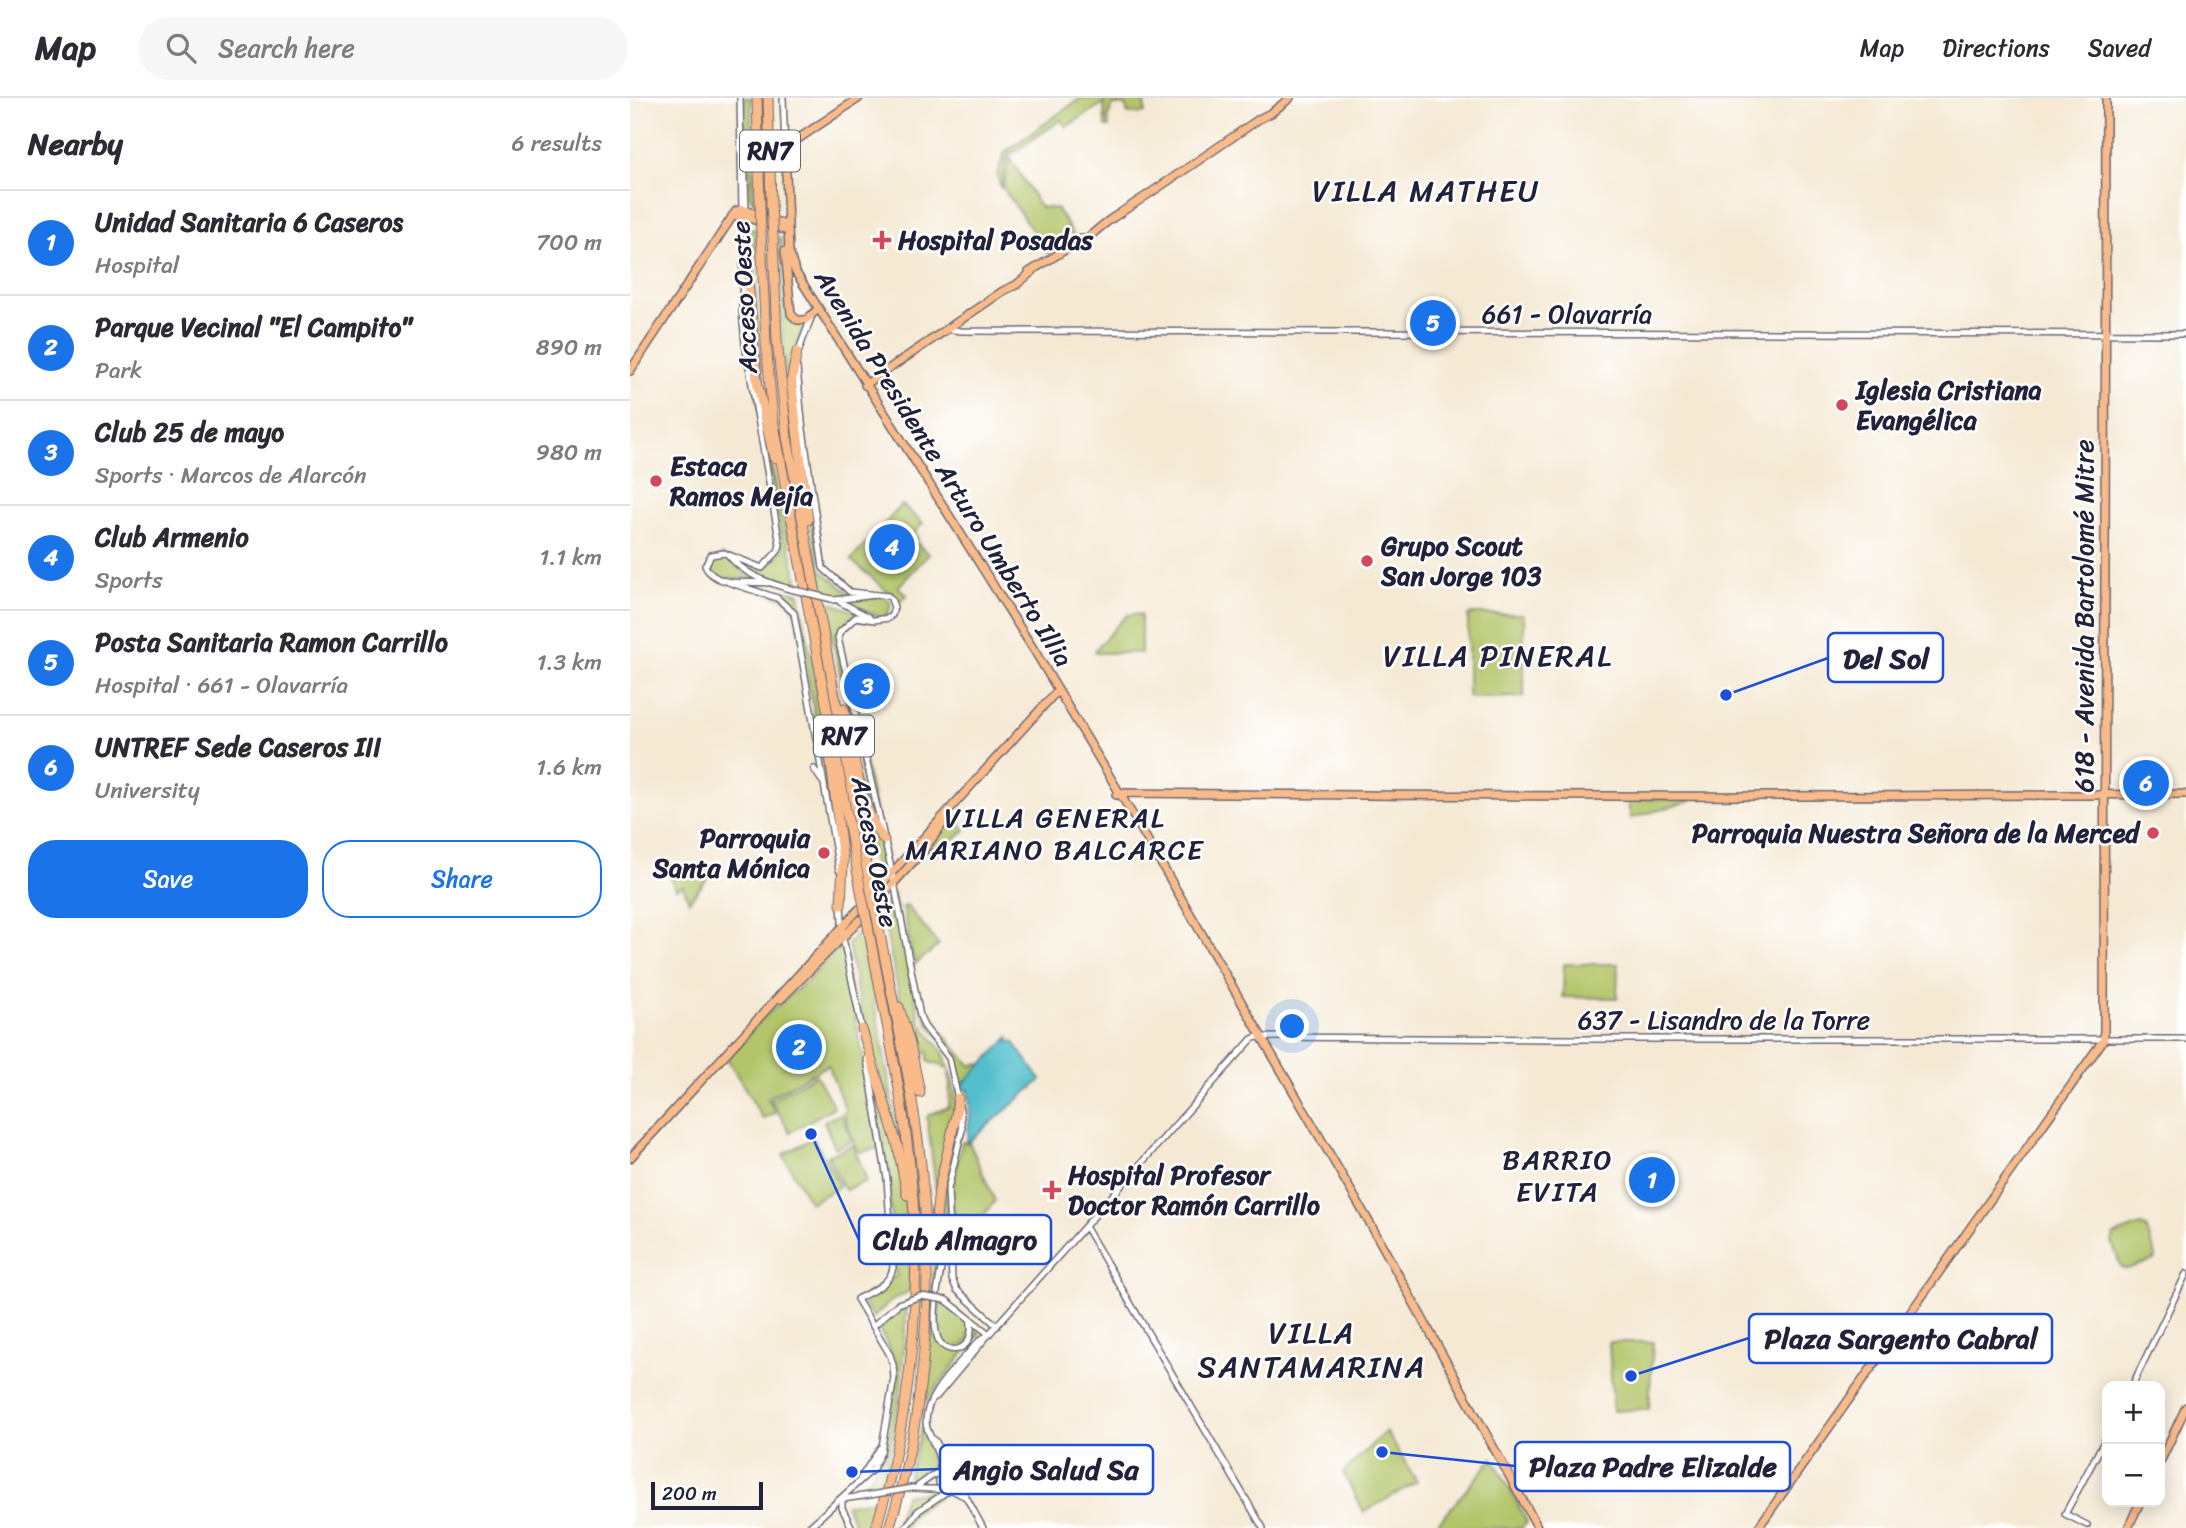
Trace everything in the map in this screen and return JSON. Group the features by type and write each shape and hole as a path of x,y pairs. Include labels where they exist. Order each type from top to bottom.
{"highway":[{"name":"Acceso Oeste","path":"757,98 770,393 862,896 864,923 905,1131 911,1178 916,1252 912,1349 894,1466 876,1528"},
{"name":"Acceso Oeste","path":"768,98 776,340 782,402 874,887 877,919 921,1166 927,1301 912,1435 890,1527"},
{"path":"744,214 757,381 764,420 792,521"},
{"path":"797,352 791,382 816,587"},
{"path":"830,662 840,691 865,798 872,819 884,840"},
{"path":"827,708 843,861 841,905"},
{"path":"883,953 910,1044 920,1093"},
{"path":"862,1029 898,1147 916,1252"},
{"path":"927,1301 939,1189 958,1098"}],"main road":[{"path":"818,309 806,320 798,320 790,311 783,150 859,98"},
{"path":"865,385 1033,271 1079,244 1130,207 1139,197 1160,187 1267,111 1290,98"},
{"name":"618 - Avenida Bartolomé Mitre","path":"2104,1039 2106,98"},
{"path":"630,371 732,216 744,214 786,227"},
{"name":"Avenida Presidente Arturo Umberto Illia","path":"786,227 794,269 1058,690"},
{"path":"1058,690 1072,704 1118,794"},
{"path":"1058,690 1062,704 1118,794 1395,1268 1537,1528"},
{"path":"880,898 893,878 951,810 1058,690"},
{"path":"1118,794 2186,794"},
{"path":"874,887 893,878"},
{"path":"630,1158 859,909"},
{"path":"759,1017 794,988 843,938 864,923"},
{"path":"1758,1528 2104,1039"},
{"path":"2165,1451 2186,1407"},
{"path":"2128,1528 2138,1507"}],"street":[{"path":"740,98 739,153 744,214 742,311 745,344 780,545 778,551 762,568 728,554 713,554 705,566 713,577 778,598 794,613 838,858 843,938 862,1029 887,1179 893,1268 885,1283 857,1299 890,1355 894,1371 882,1445 860,1479 842,1499 842,1508 852,1528"},
{"path":"783,98 783,150"},
{"path":"811,316 797,352 802,422 821,564 825,571 848,591 887,596"},
{"name":"661 - Olavarría","path":"948,329 1133,332 2186,334"},
{"path":"728,554 745,571 768,583"},
{"path":"729,582 768,583 833,599 874,620"},
{"path":"833,599 887,596"},
{"path":"887,596 894,607 890,617 874,620 856,617 840,632 838,638 893,878 920,1016 949,1058 958,1098 962,1130 948,1189 951,1275 954,1286 997,1326"},
{"path":"814,769 824,785"},
{"path":"968,1499 949,1490 938,1480 941,1461 927,1427 926,1416 932,1399 1086,1228 1221,1072 1252,1039 1260,1036"},
{"name":"637 - Lisandro de la Torre","path":"1260,1036 1573,1040 2186,1039"},
{"path":"950,1226 938,1283 936,1332 939,1340 950,1349 966,1345 972,1334 970,1318"},
{"path":"1086,1228 1262,1528"},
{"path":"2134,1381 2186,1274"},
{"path":"873,1326 898,1304 921,1296 946,1300 989,1334"},
{"path":"932,1438 984,1528"},
{"path":"2084,1526 2065,1514 2103,1444"},
{"path":"905,1528 918,1511 949,1490 955,1483 953,1474 944,1469 914,1488"},
{"path":"808,1528 831,1505 842,1499 914,1488 949,1490"}],"green space":[{"path":"744,98 751,98 754,202 749,196"},
{"path":"1081,98 1144,98 1145,113 1128,114 1125,105 1113,105 1108,117 1109,127 1105,127 1104,103 1066,127 1061,120 1007,157 1001,189 997,175 1005,152"},
{"path":"1010,158 1040,207 1057,209 1076,239 1049,255 1003,188"},
{"path":"749,229 755,229 759,341 767,415 759,391 758,339"},
{"path":"779,236 782,242 785,312 791,321 804,327 795,356 789,406 781,317"},
{"path":"745,244 758,401 744,309"},
{"path":"759,409 798,584 756,574 740,562 754,567 766,567 775,561 783,547"},
{"path":"799,421 821,570 849,593 861,595 838,597 823,593 808,510"},
{"path":"902,505 923,523 913,534 917,538 914,541 929,554 898,587 907,595 900,602 851,560"},
{"path":"723,555 747,575 759,580 720,577 713,573 712,561"},
{"path":"739,583 799,593 824,728 840,860 797,615 788,600"},
{"path":"883,596 890,602 890,607 888,613 881,618 846,601"},
{"path":"824,600 858,613 837,633 878,823 866,791"},
{"path":"1141,614 1141,653 1096,653 1095,650 1122,620 1128,615"},
{"path":"1470,614 1522,614 1524,617 1522,697 1468,696"},
{"path":"854,765 862,798 883,849 887,872 877,884"},
{"path":"1627,799 1691,799 1691,801 1631,818"},
{"path":"953,816 965,830 933,857 927,850"},
{"path":"675,866 711,874 689,901 683,886 676,889 667,869"},
{"path":"893,894 920,1022 944,1054 948,1068 931,1063 928,1053 919,1052 919,1080 923,1081 923,1092 920,1094 881,908"},
{"path":"907,906 939,945 914,965 903,907"},
{"path":"861,928 903,1159 886,1097 889,1095 864,1029 848,944"},
{"path":"836,950 843,952 880,1148 860,1152 856,1149 844,1114 845,1109 828,1065 768,1098 775,1113 763,1119 728,1060 728,1055 765,1016 808,980"},
{"path":"1564,964 1618,964 1617,998 1563,997"},
{"path":"921,997 937,1026 968,1063 972,1066 978,1063 980,1066 961,1086 955,1057 927,1022"},
{"path":"870,1061 900,1166 907,1212 910,1291 894,1299 873,1317 861,1300 896,1276 888,1173"},
{"path":"949,1071 955,1090 956,1111 946,1141 936,1190 927,1117 949,1107"},
{"path":"816,1075 834,1107 790,1132 771,1100"},
{"path":"957,1113 960,1128 947,1185 946,1235 936,1289 932,1289 940,1188"},
{"path":"841,1114 852,1141 835,1148 824,1121"},
{"path":"813,1138 840,1186 810,1203 783,1155"},
{"path":"962,1142 969,1142 995,1201 958,1244 955,1242 952,1189"},
{"path":"853,1145 867,1181 845,1190 827,1156"},
{"path":"2141,1225 2146,1227 2156,1256 2154,1260 2127,1269 2121,1267 2112,1242 2114,1235"},
{"path":"933,1300 936,1300 935,1336 939,1344 959,1350 971,1340 973,1325 980,1333 925,1402"},
{"path":"939,1301 954,1308 967,1320 970,1330 967,1342 956,1347 943,1343 939,1328"},
{"path":"907,1306 900,1397 883,1486 855,1491 870,1477 885,1454 897,1376 896,1360 878,1328"},
{"path":"1609,1342 1653,1342 1649,1409 1613,1411"},
{"path":"922,1428 938,1460 927,1476 907,1481"},
{"path":"1386,1431 1417,1482 1364,1512 1343,1473"},
{"path":"1493,1458 1527,1522 1522,1528 1434,1528"},
{"path":"925,1492 940,1496 913,1514 903,1528 895,1528 905,1495"},
{"path":"877,1500 868,1528 856,1528 846,1504"}],"water":[{"path":"1009,1037 1008,1042 1013,1041 1041,1080 967,1143 969,1090 966,1091 962,1085"}],"place":[{"name":"Hospital Posadas","path":"882,240"},
{"name":"Posta Sanitaria Ramon Carrillo","path":"1433,323"},
{"name":"Iglesia Cristiana Evangélica","path":"1842,405"},
{"name":"Estaca Ramos Mejía","path":"656,481"},
{"name":"Club Armenio","path":"892,547"},
{"name":"Grupo Scout San Jorge 103","path":"1367,561"},
{"name":"Club 25 de mayo","path":"867,686"},
{"name":"Del Sol","path":"1726,695"},
{"name":"UNTREF Sede Caseros III","path":"2146,783"},
{"name":"Parroquia Nuestra Señora de la Merced","path":"2153,833"},
{"name":"Parroquia Santa Mónica","path":"824,853"},
{"name":"Parque Vecinal \"El Campito\"","path":"799,1047"},
{"name":"Club Almagro","path":"811,1134"},
{"name":"Unidad Sanitaria 6 Caseros","path":"1652,1180"},
{"name":"Hospital Profesor Doctor Ramón Carrillo","path":"1052,1190"},
{"name":"Plaza Sargento Cabral","path":"1631,1376"},
{"name":"Plaza Padre Elizalde","path":"1382,1452"},
{"name":"Angio Salud Sa","path":"852,1472"}],"district":[{"name":"VILLA MATHEU","path":"1426,191"},
{"name":"VILLA PINERAL","path":"1498,656"},
{"name":"VILLA GENERAL MARIANO BALCARCE","path":"1055,833"},
{"name":"BARRIO EVITA","path":"1558,1175"},
{"name":"VILLA SANTAMARINA","path":"1312,1350"}]}
